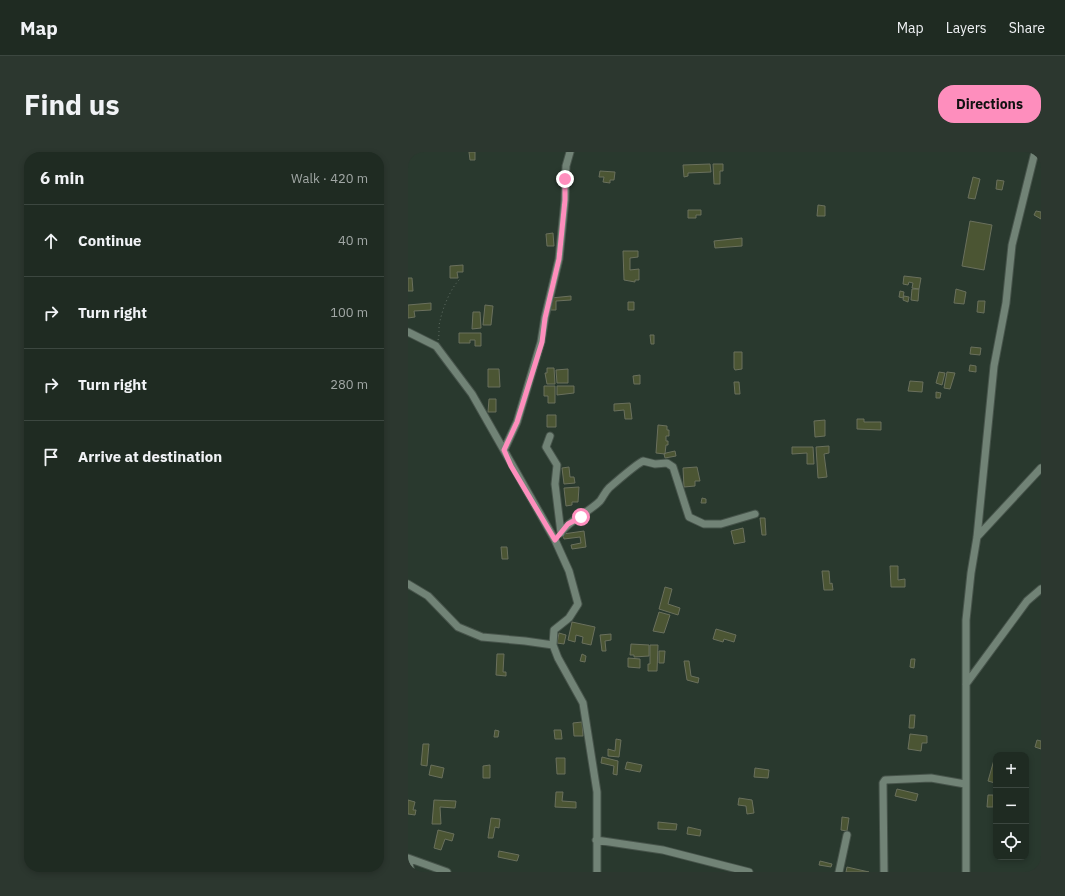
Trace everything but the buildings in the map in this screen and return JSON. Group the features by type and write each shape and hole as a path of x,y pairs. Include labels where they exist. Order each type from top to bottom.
{"street":[{"path":"504,450 517,422 542,342 545,318 559,259 565,200 566,166 570,152"},
{"path":"966,872 966,620 970,573 977,537 994,366 1006,304 1012,245 1035,152"},
{"path":"408,332 436,346 472,394 504,450 511,466 555,540 569,571 578,604 569,618 554,630 553,645 558,658 583,703 597,792 597,872"},
{"path":"550,436 546,447 558,465 554,484 557,509 562,531"},
{"path":"555,540 568,524 581,517 588,509 600,501 609,489 643,461 655,464 667,463 673,468 690,517 694,520 704,524 721,524 755,514"},
{"path":"977,537 1041,468"},
{"path":"408,584 428,596 458,627 482,637 525,640 553,645"},
{"path":"966,685 1027,601 1041,590"},
{"path":"884,872 883,783 885,780 931,778 965,784"},
{"path":"839,872 847,835"},
{"path":"596,840 663,850 749,872"},
{"path":"410,872 408,859 447,872"}],"path":[{"path":"436,346 443,312 453,288 461,278"}],"route":[{"path":"565,179 565,200 559,259 556,277 545,318 542,342 517,422 504,450 511,466 541,514 555,540 568,524 581,517"}]}
